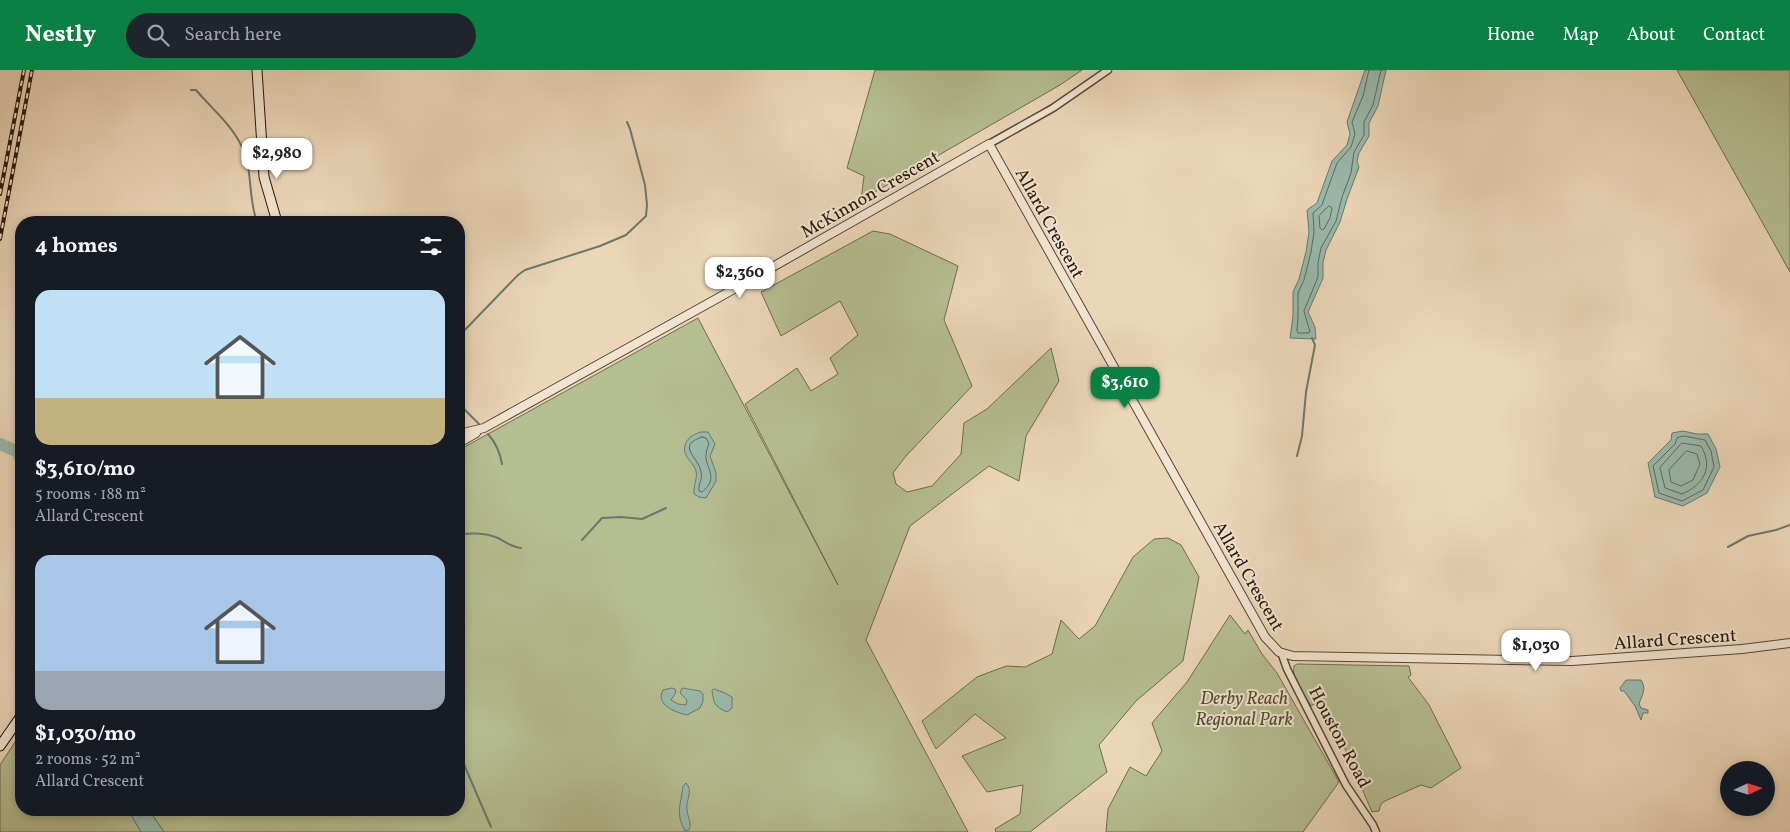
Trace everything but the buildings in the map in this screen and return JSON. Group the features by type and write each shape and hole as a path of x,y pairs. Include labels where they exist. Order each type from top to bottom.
{"main road":[{"path":"257,70 264,177 275,216"},
{"path":"0,746 15,725"}],"street":[{"name":"McKinnon Crescent","path":"465,433 480,430 718,298 1053,108 1108,70"},
{"name":"Allard Crescent","path":"988,144 1252,615 1269,643 1282,654 1293,656 1572,661 1742,649 1790,643"},
{"path":"465,439 480,430"},
{"name":"Houston Road","path":"1282,654 1287,669 1346,785 1376,832"}],"green space":[{"path":"875,70 1082,70 1060,85 861,200 864,176 847,168"},
{"path":"1677,70 1790,70 1790,272"},
{"path":"873,231 890,234 958,266 944,320 972,386 906,456 893,473 896,484 907,492 932,486 961,454 964,423 987,409 1051,348 1059,381 1026,436 1019,481 989,466 910,526 866,640 968,832 164,832 153,816 465,816 465,447 698,318 838,585 745,404 797,368 811,391 838,374 830,358 858,335 840,301 781,336 761,292"},
{"path":"1168,538 1181,545 1199,577 1183,661 1136,701 1099,745 1107,772 1030,832 996,832 995,829 1020,814 1023,785 987,792 962,756 1006,738 975,714 936,749 922,721 977,677 1006,666 1025,667 1052,654 1061,620 1079,639 1095,626 1133,557 1154,539"},
{"name":"Derby Reach Regional Park","path":"1230,615 1245,634 1248,630 1262,654 1277,673 1339,782 1303,832 1106,832 1108,809 1130,767 1146,776 1162,751 1152,723 1187,682"},
{"path":"1297,664 1409,666 1411,675 1408,677 1429,705 1461,768 1431,788 1421,785 1385,801 1381,804 1379,811 1372,812 1331,716 1323,704 1316,703 1311,706 1299,686 1294,671 1294,666"},
{"path":"15,742 15,816 132,816 141,832 0,832 0,765"}],"water":[{"path":"1365,70 1386,70 1378,106 1369,123 1369,136 1359,153 1357,161 1359,167 1340,222 1326,250 1323,263 1323,278 1308,312 1315,327 1316,339 1290,338 1293,316 1293,292 1299,279 1309,232 1307,210 1317,203 1332,161 1347,145 1350,134 1347,122"},
{"path":"1683,431 1708,434 1716,449 1720,467 1707,493 1683,506 1655,497 1648,463 1671,440 1672,433"},
{"path":"701,432 708,432 715,444 710,456 716,473 716,481 706,498 694,494 696,471 685,451 686,443 689,439"},
{"path":"1626,680 1641,680 1643,683 1643,692 1639,704 1641,708 1648,710 1648,713 1643,713 1641,720 1635,706 1624,691 1621,691 1620,688"},
{"path":"672,688 676,692 671,700 678,704 686,705 687,700 680,693 682,688 700,691 703,694 703,701 700,708 687,715 668,707 664,704 661,695 663,690"},
{"path":"714,689 732,697 732,708 727,712 715,704 712,690"},
{"path":"686,783 689,789 687,807 690,825 689,830 685,831 680,819 679,809 683,786"},
{"path":"132,816 153,816 164,832 141,832"}],"waterway":[{"path":"191,90 196,90 238,139 248,165 255,216"},
{"path":"465,330 525,270 600,246 626,235 646,216 645,185 627,122"},
{"path":"1297,456 1302,436 1306,392 1315,345 1312,338"},
{"path":"465,410 479,424"},
{"path":"488,434 497,448 502,464"},
{"path":"0,444 15,451"},
{"path":"582,540 602,518 642,519 666,508"},
{"path":"1728,547 1748,536 1790,525"},
{"path":"465,534 481,534 494,537 521,548"},
{"path":"465,767 491,827"}],"railway":[{"path":"0,194 24,70"},
{"path":"0,239 32,70"}]}
